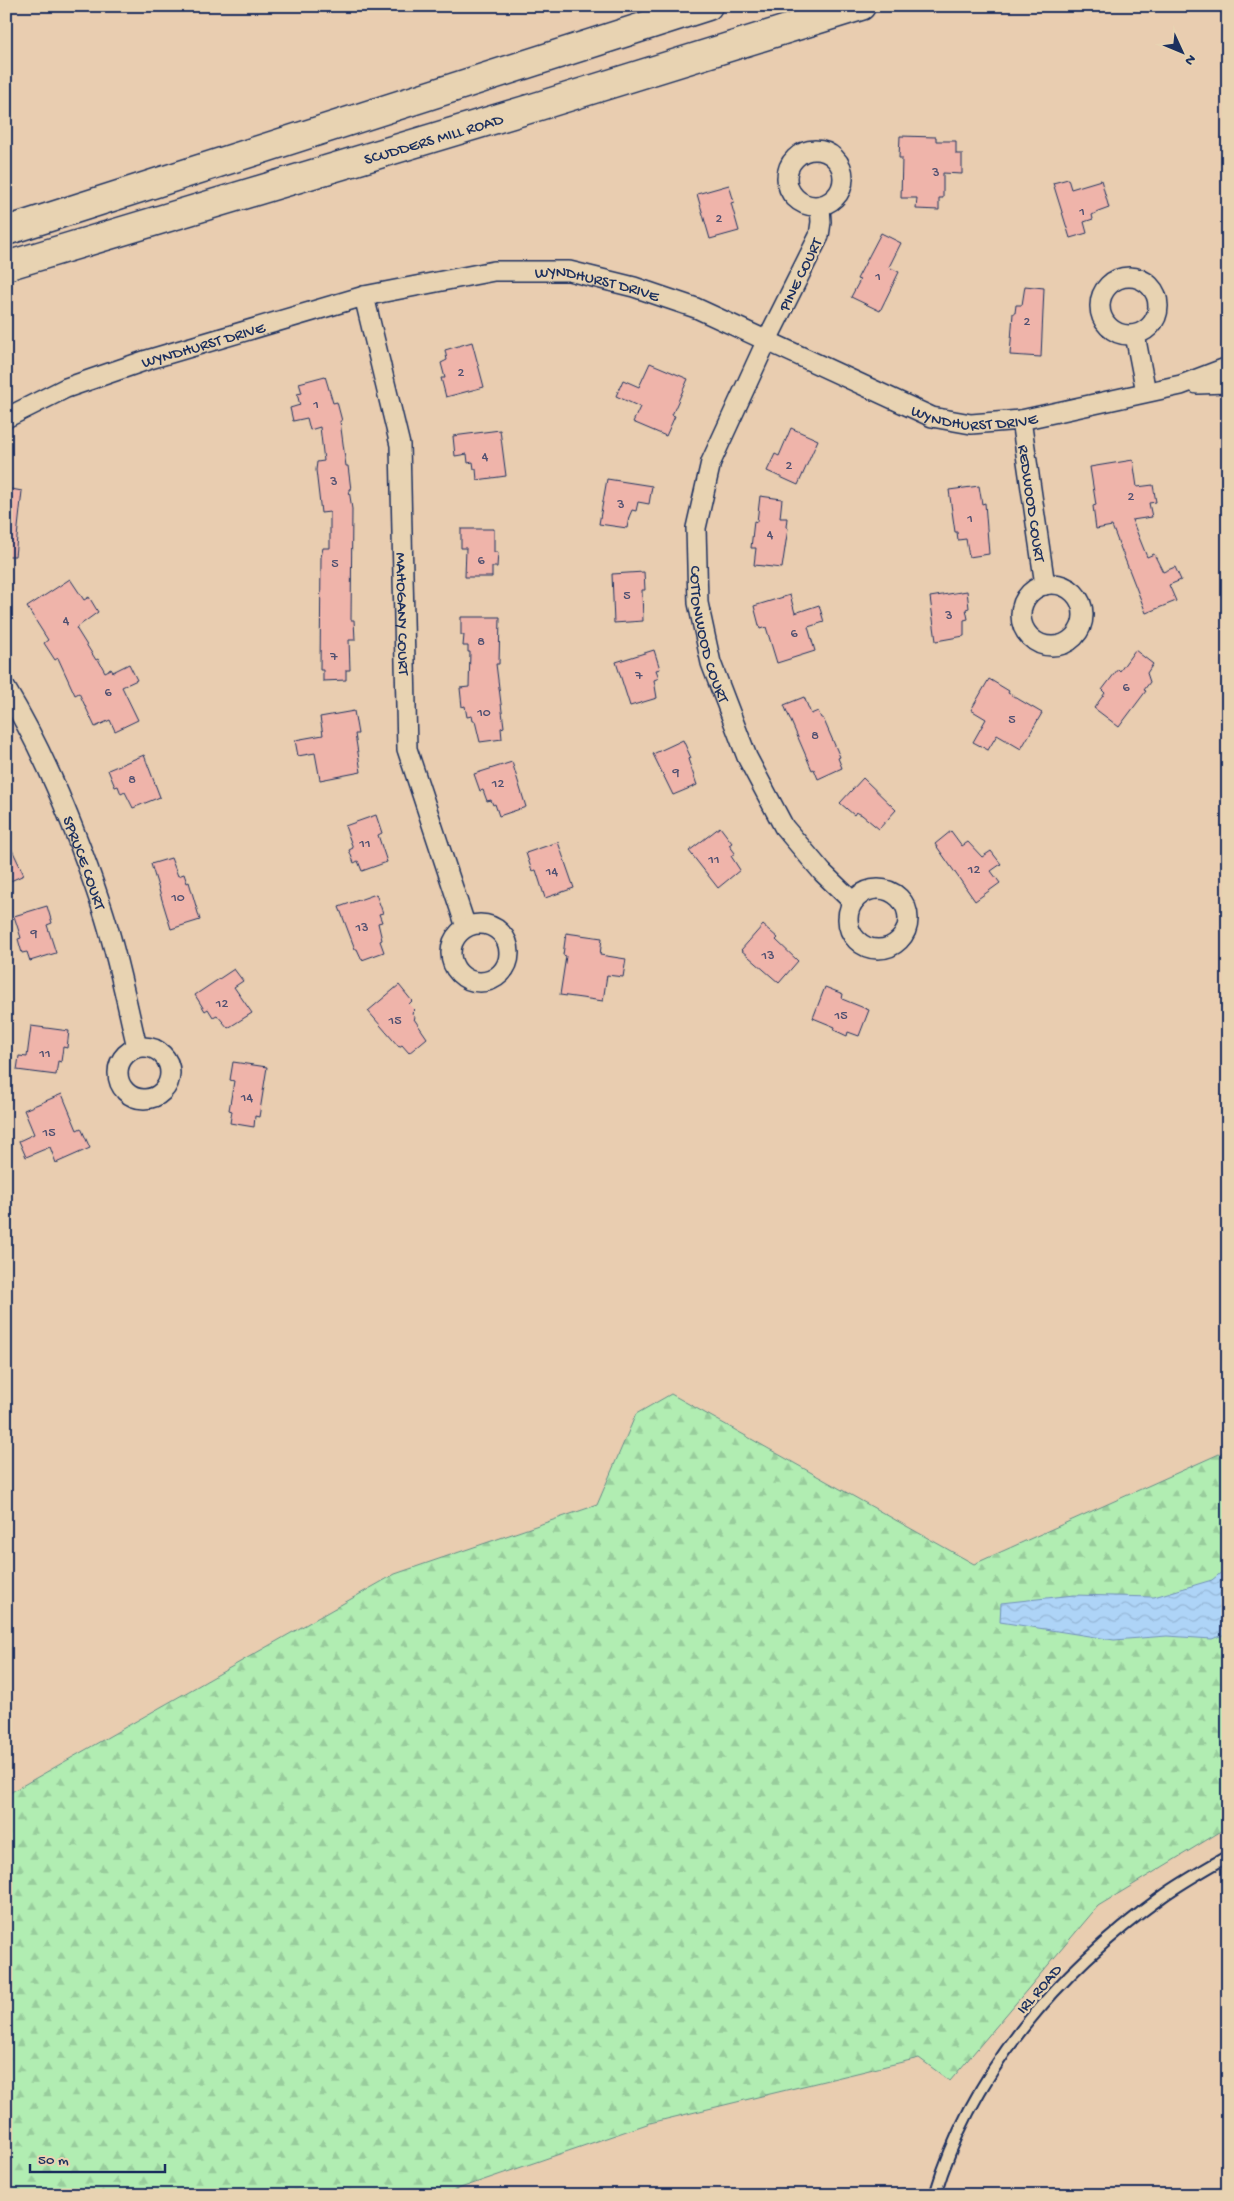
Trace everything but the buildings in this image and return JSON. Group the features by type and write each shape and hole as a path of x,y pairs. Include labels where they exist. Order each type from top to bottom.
{"main road":[{"path":"6,231 708,6"},
{"name":"SCUDDERS MILL ROAD","path":"6,266 539,106 861,6"}],"street":[{"name":"PINE COURT","path":"767,340 819,236 822,222 820,206"},
{"name":"WYNDHURST DRIVE","path":"6,418 66,388 147,360 364,296 494,272 568,271 634,287 696,308 932,417 971,424 1021,420 1181,385 1228,383"},
{"name":"MAHOGANY COURT","path":"364,296 400,445 407,750 466,927"},
{"path":"1135,335 1146,392"},
{"name":"COTTONWOOD COURT","path":"767,340 711,462 696,528 698,603 711,663 747,757 784,827 823,873 853,902"},
{"name":"WYNDHURST DRIVE","path":"1181,385 1228,367"},
{"name":"REDWOOD COURT","path":"1021,420 1044,585"},
{"name":"SPRUCE COURT","path":"6,689 23,717 61,799 102,908 137,1047"}],"lane":[{"name":"IRL ROAD","path":"935,2195 943,2168 964,2119 992,2072 1034,2013 1065,1978 1110,1936 1164,1895 1228,1856"}],"green space":[{"path":"671,1394 974,1564 1228,1450 1228,1827 1098,1906 950,2081 919,2058 650,2123 440,2195 6,2195 6,1795 395,1574 597,1505 636,1414"}],"water":[{"path":"1228,1567 1228,1633 1212,1639 1167,1636 1114,1640 1000,1622 1001,1603 1074,1595 1154,1597 1212,1580"}]}
